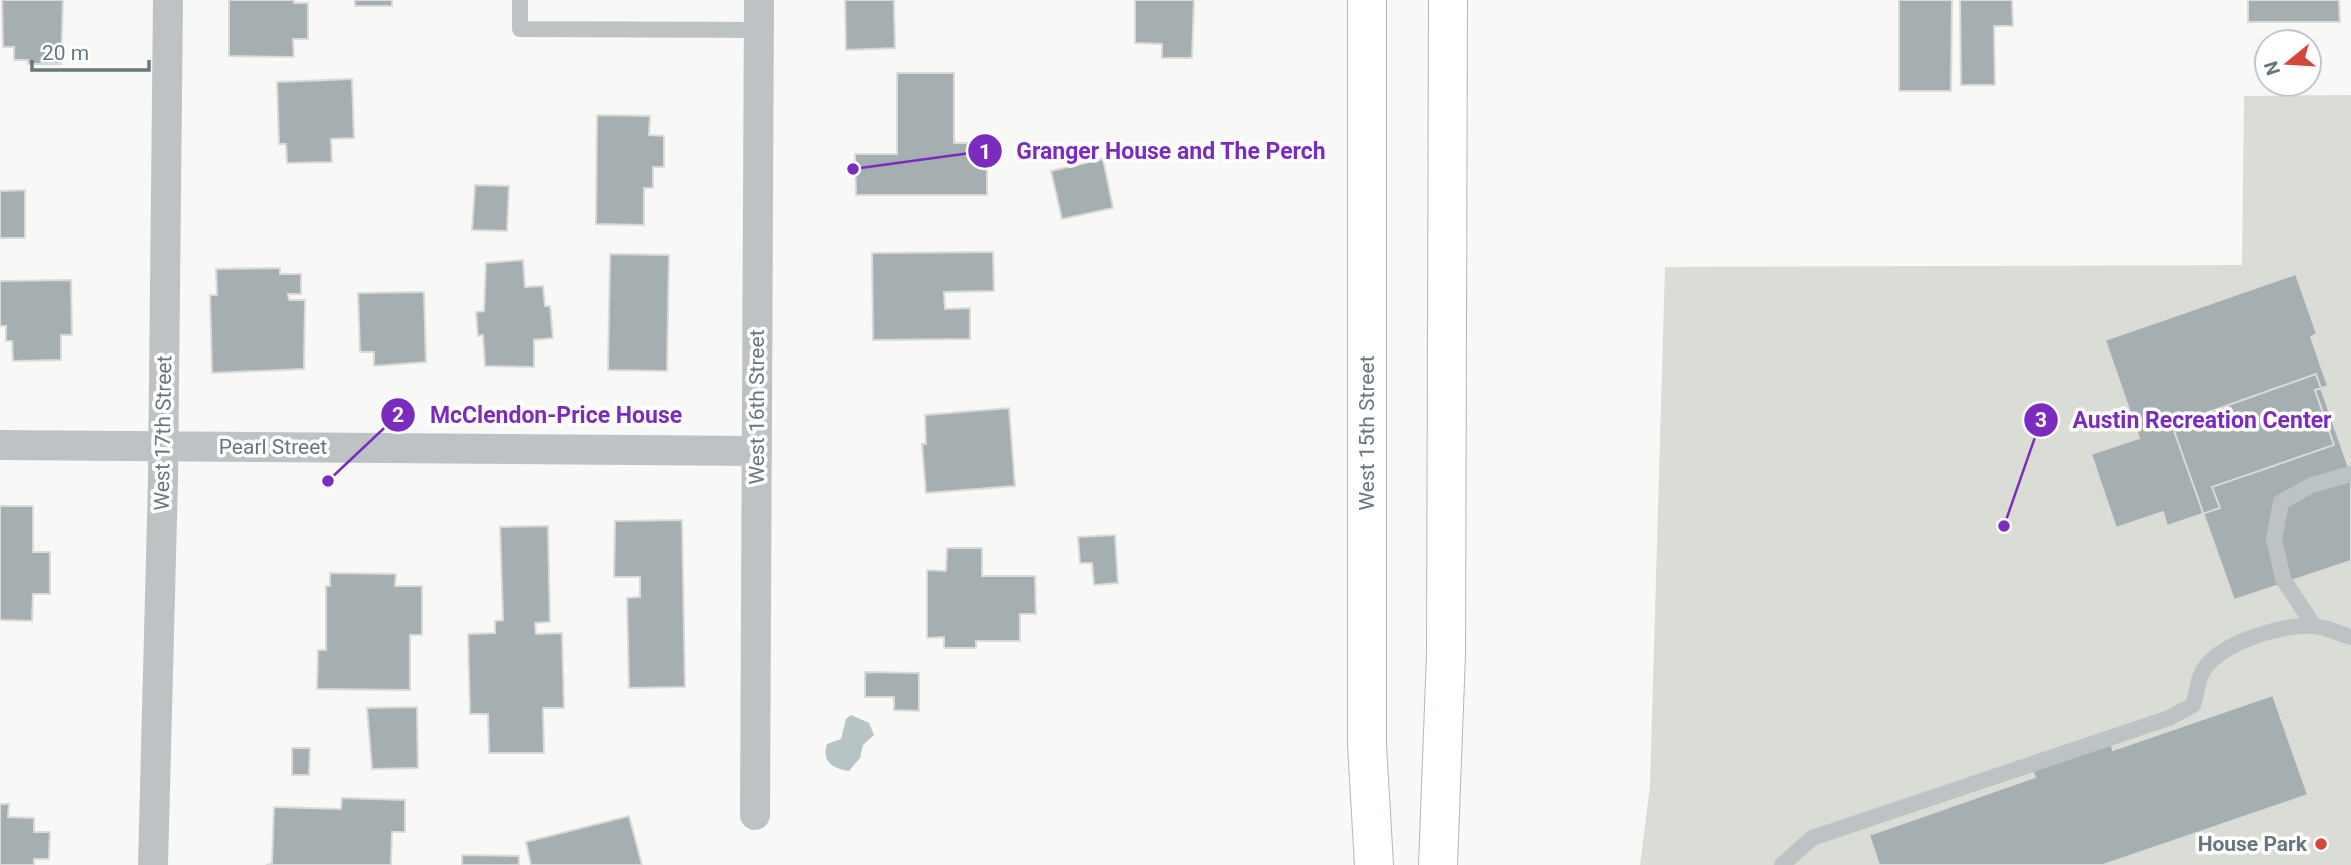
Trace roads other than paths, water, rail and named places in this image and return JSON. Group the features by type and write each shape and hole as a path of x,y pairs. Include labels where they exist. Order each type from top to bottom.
{"main road":[{"name":"West 15th Street","path":"1367,0 1367,745 1374,865"},
{"path":"1438,865 1446,654 1448,0"},
{"path":"1446,654 1463,865"},
{"path":"1356,865 1367,745"}],"street":[{"name":"West 17th Street","path":"153,865 164,446 168,0"},
{"name":"West 16th Street","path":"755,815 759,0"},
{"name":"Pearl Street","path":"0,445 757,451"}],"lane":[{"path":"520,0 520,29 758,30"},
{"path":"2314,626 2283,579 2274,539 2281,502 2312,485 2351,474"},
{"path":"1782,865 1812,838 2169,718 2193,705 2202,673 2213,658 2229,646 2278,630 2314,626 2351,638"}],"place":[{"name":"Granger House and The Perch","path":"853,169"},
{"name":"McClendon-Price House","path":"328,481"},
{"name":"Austin Recreation Center","path":"2004,526"},
{"name":"House Park","path":"2321,844"}]}
